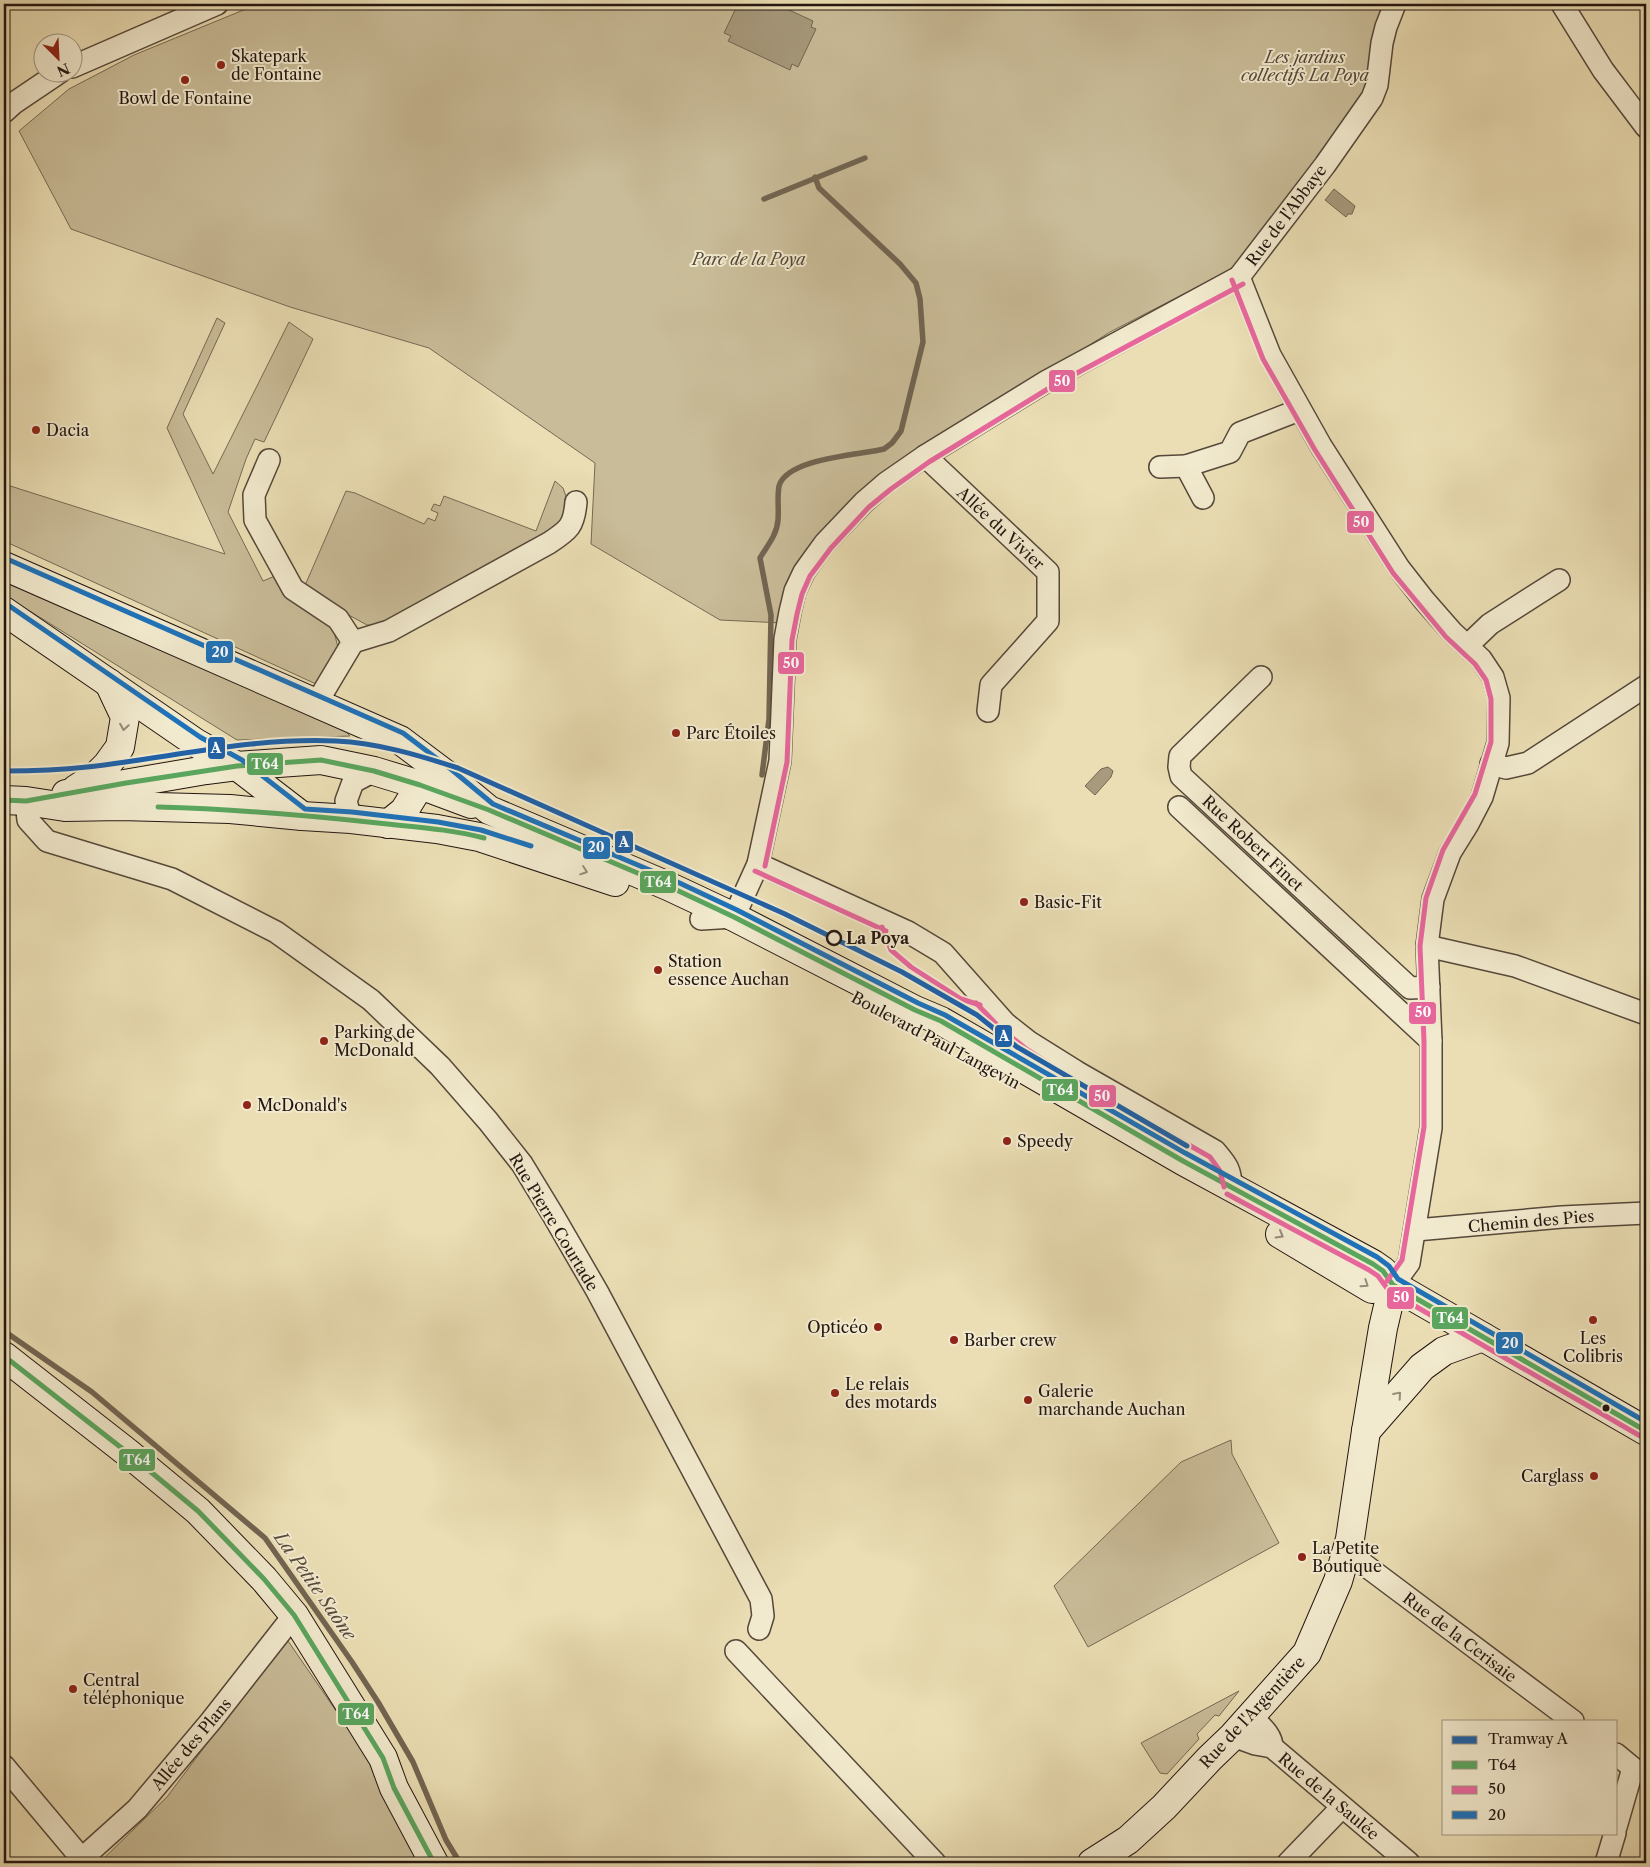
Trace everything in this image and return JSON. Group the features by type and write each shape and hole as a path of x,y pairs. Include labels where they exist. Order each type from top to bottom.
{"main road":[{"name":"Boulevard Paul Langevin","path":"4,566 350,720 400,740 489,810 668,886 734,917 914,1010 941,1021 1231,1187 1373,1264 1383,1271 1393,1285 1372,1289 981,1062 754,944 624,885 479,837 437,829 351,819 230,809 121,806 65,807 15,800"},
{"path":"4,611 196,743 237,766 302,816"},
{"path":"67,794 96,776 108,765 120,747 125,717 109,682"},
{"name":"Boulevard Paul Langevin","path":"350,720 420,785"},
{"path":"15,800 67,794 135,781 237,766 321,760 374,771 420,785 489,810"},
{"path":"388,824 404,811 420,785"},
{"path":"1393,1285 1646,1432"},
{"name":"Rue de l'Argentière","path":"1092,1863 1128,1840 1164,1806 1242,1726 1307,1653 1338,1581 1350,1539 1383,1328 1393,1285"},
{"path":"1366,1431 1422,1367 1444,1350 1483,1337"},
{"path":"4,1356 128,1453 198,1511 264,1579 294,1616 383,1758 394,1788 434,1863"}],"street":[{"path":"82,63 217,4"},
{"name":"Rue de l'Abbaye","path":"734,917 758,864 780,761 786,639 790,612 804,572 825,543 864,502 891,479 1047,381 1239,277 1325,165 1372,98 1377,85 1382,42 1395,4"},
{"path":"1562,4 1603,70 1646,127"},
{"path":"4,112 45,82"},
{"path":"1239,277 1270,355 1299,410 1399,568 1452,632 1481,659 1493,677 1499,698 1498,743 1482,797 1450,853 1433,899 1427,946 1431,1128 1416,1230 1409,1263 1393,1285"},
{"path":"1160,467 1186,466 1230,452 1240,433 1299,410"},
{"name":"Allée du Vivier","path":"925,456 1048,572 1048,622 991,685 988,711"},
{"path":"269,460 254,495 255,520 294,588 338,619 353,642"},
{"path":"1186,466 1203,498"},
{"path":"316,704 353,642 389,630 549,543 570,527 576,502"},
{"path":"1468,645 1490,624 1559,580"},
{"name":"Rue Robert Finet","path":"1261,677 1180,756 1179,767 1182,776 1410,988 1429,987"},
{"path":"1491,764 1506,768 1528,763 1646,686"},
{"path":"351,819 346,801 353,782 374,771"},
{"name":"Rue Pierre Courtade","path":"15,800 28,820 47,841 172,879 276,932 371,1000 440,1066 488,1121 522,1164 597,1291 761,1599 763,1616 760,1630"},
{"name":"Rue Robert Finet","path":"1179,807 1430,1041"},
{"path":"758,864 908,932 943,952 1005,1023 1028,1042 1215,1151 1226,1163 1231,1174 1231,1187"},
{"name":"Boulevard Paul Langevin","path":"701,919 734,917"},
{"path":"1427,946 1515,966 1646,1014"},
{"name":"Chemin des Pies","path":"1416,1230 1562,1217 1646,1213"},
{"name":"Rue de la Cerisaie","path":"1346,1556 1362,1563 1572,1720"},
{"name":"Allée des Plans","path":"79,1861 137,1809 212,1721 294,1616"},
{"path":"736,1651 936,1863"},
{"name":"Rue de la Saulée","path":"1242,1726 1255,1744 1272,1747 1409,1863"},
{"path":"1618,1756 1632,1768 1618,1820"},
{"path":"4,1766 79,1861"},
{"path":"1288,1863 1342,1807"},
{"path":"1606,1863 1615,1834"}],"green space":[{"name":"Parc de la Poya","path":"258,4 1385,4 1369,83 1324,154 1252,256 1230,270 1110,332 861,490 807,555 783,623 720,620 591,544 595,463 429,348 290,307 71,229 19,131 69,89 134,55"},
{"path":"217,318 225,323 183,414 213,474 289,322 313,339 264,442 255,439 246,459 228,512 263,581 275,576 284,596 325,619 334,632 339,651 316,684 4,541 4,484 225,554 167,428"},
{"path":"555,481 563,488 570,507 557,532 378,626 367,625 303,590 346,491 355,493 424,524 428,518 435,521 438,513 431,510 434,504 440,506 444,496 536,531"},
{"path":"4,578 343,728 350,736 237,740 4,595"},
{"path":"1231,1440 1232,1454 1279,1543 1088,1647 1054,1586 1181,1462"},
{"path":"286,1638 363,1750 425,1863 99,1863 167,1797"},
{"path":"1239,1691 1219,1716 1215,1715 1197,1734 1199,1739 1167,1774 1160,1773 1141,1743"}],"shaded area":[{"path":"738,4 776,4 813,21 811,27 816,29 798,67 792,64 790,70 728,41 731,36 724,33"},
{"path":"1334,189 1355,206 1352,214 1348,214 1346,217 1325,200"},
{"path":"1108,767 1113,771 1111,777 1095,795 1085,786 1101,769"}],"waterway":[{"name":"La Petite Saône","path":"764,199 865,158"},
{"name":"La Petite Saône","path":"762,775 769,719 771,615 760,558 776,531 779,486 785,477 795,469 825,459 884,449 892,443 901,431 923,342 920,299 916,283 900,264 819,188 815,177"},
{"name":"La Petite Saône","path":"4,1331 92,1392 265,1538 378,1702 413,1762 446,1840 460,1863"}],"tram line":[{"name":"A","path":"4,771 77,768 242,745 305,741 367,744 398,750 443,763 785,914 902,972 977,1015 1017,1047 1187,1146"}],"transit line":[{"name":"50","path":"1232,280 1263,359 1315,450 1393,573 1446,637 1475,664 1486,680 1491,699 1491,742 1475,794 1443,850 1426,898 1420,946 1424,1041 1424,1127 1402,1260 1387,1281"},
{"name":"50","path":"765,866 787,762 792,640 797,614 802,594 810,576 831,548 869,507 929,462 1051,387 1243,284"},
{"name":"20","path":"7,559 403,733 493,804 671,879 737,910 945,1015 1187,1154 1377,1257 1389,1266 1398,1279 1646,1422"},
{"name":"20","path":"8,605 200,737 242,760 305,809 352,812 438,822 481,830 531,846"},
{"name":"T64","path":"4,800 26,801 237,766 321,760 374,771 420,785 489,810 668,886 734,917 915,1010 941,1021 1183,1161 1373,1264 1383,1271 1393,1285 1646,1431"},
{"name":"T64","path":"158,807 323,817 458,832 484,838"},
{"name":"50","path":"755,871 886,931"},
{"name":"50","path":"882,927 891,950 911,967 961,999 980,1005"},
{"name":"50","path":"976,1003 1000,1028 1025,1048 1073,1079 1210,1157 1220,1171 1224,1187"},
{"name":"50","path":"1227,1194 1369,1270 1378,1276 1389,1291 1642,1437"},
{"name":"T64","path":"4,1356 128,1453 198,1511 264,1579 294,1615 383,1758 394,1788 434,1863"}],"place":[{"name":"Skatepark de Fontaine","path":"221,65"},
{"name":"Bowl de Fontaine","path":"185,80"},
{"name":"Dacia","path":"36,430"},
{"name":"Parc Étoiles","path":"676,733"},
{"name":"Basic-Fit","path":"1024,902"},
{"name":"La Poya","path":"834,938"},
{"name":"Station essence Auchan","path":"658,970"},
{"name":"Parking de McDonald","path":"324,1041"},
{"name":"McDonald's","path":"247,1105"},
{"name":"Speedy","path":"1007,1141"},
{"name":"Les Colibris","path":"1593,1320"},
{"name":"Opticéo","path":"878,1327"},
{"name":"Barber crew","path":"954,1340"},
{"name":"Le relais des motards","path":"835,1393"},
{"name":"Galerie marchande Auchan","path":"1028,1400"},
{"name":"Carglass","path":"1594,1476"},
{"name":"La Petite Boutique","path":"1302,1557"},
{"name":"Central téléphonique","path":"73,1689"}],"park label":[{"name":"Les jardins collectifs La Poya","path":"1305,66"}]}
